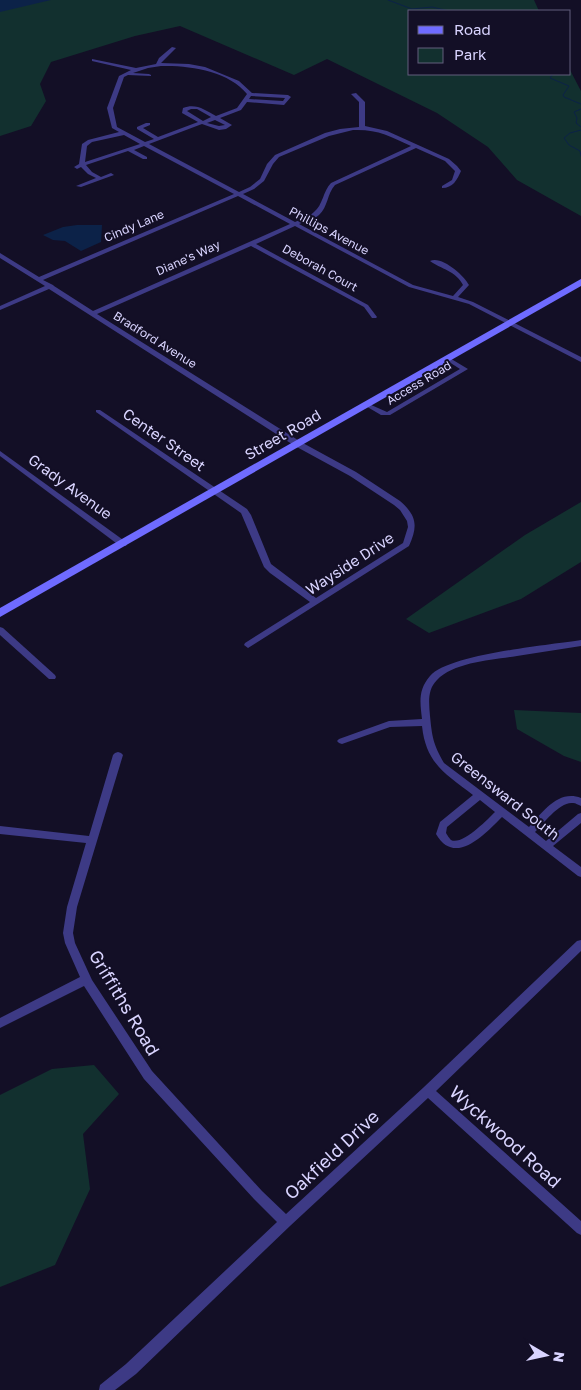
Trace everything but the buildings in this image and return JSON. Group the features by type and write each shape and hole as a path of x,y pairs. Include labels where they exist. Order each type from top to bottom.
{"main road":[{"name":"Street Road","path":"0,613 581,282"}],"street":[{"path":"158,66 161,59 174,48"},
{"path":"94,60 134,69"},
{"path":"124,74 134,69 196,65 214,70 245,87 250,94 288,97 284,103 245,100"},
{"path":"124,74 149,75"},
{"name":"Phillips Avenue","path":"124,74 110,108 115,128 412,286 455,297 511,323 581,360"},
{"path":"80,166 130,150 239,109 250,94"},
{"path":"354,94 362,102 362,128"},
{"path":"194,107 228,123 228,126 218,129 204,122 184,110 194,107"},
{"path":"148,124 139,128 158,139"},
{"name":"Cindy Lane","path":"39,279 238,194 264,180 270,162 277,156 338,130 362,128 382,131 440,157 456,168 456,178 444,187"},
{"path":"80,166 86,143 124,133"},
{"name":"Diane's Way","path":"92,314 320,211 329,188 333,184 416,146"},
{"path":"130,150 145,158"},
{"path":"80,166 99,178"},
{"path":"79,186 111,175"},
{"name":"Deborah Court","path":"250,243 366,306 374,317"},
{"name":"Bradford Avenue","path":"0,255 298,444"},
{"path":"433,261 452,270 464,280 466,285 455,297"},
{"path":"0,308 50,286"},
{"name":"Access Road","path":"367,405 383,414 388,414 465,369 448,359"},
{"name":"Center Street","path":"98,411 247,516 263,556 273,571 316,602"},
{"name":"Wayside Drive","path":"248,645 406,544 412,527 407,513 397,504 353,474 298,444"},
{"name":"Grady Avenue","path":"0,453 123,544"},
{"path":"0,630 52,677"},
{"name":"Greensward South","path":"581,643 473,660 443,670 435,676 425,690 424,697 428,739 436,757 447,771 530,832 581,873"},
{"path":"342,741 389,724 426,722"},
{"name":"Griffiths Road","path":"118,755 72,907 68,934 70,943 87,979 148,1075 258,1195 286,1222"},
{"path":"480,795 444,825 441,834 448,842 454,845 466,843 502,811"},
{"path":"530,832 564,799 574,798 581,802"},
{"path":"547,846 581,818"},
{"path":"0,830 92,840"},
{"name":"Oakfield Drive","path":"105,1390 131,1369 428,1091 581,944"},
{"path":"0,1024 87,979"},
{"name":"Wyckwood Road","path":"428,1091 581,1230"}],"green space":[{"path":"0,0 534,0 539,10 408,10 408,75 571,75 571,72 581,91 581,216 517,180 488,147 437,113 327,59 294,75 180,26 135,36 51,62 40,84 46,101 31,126 0,136"},
{"path":"581,502 581,562 521,599 429,633 406,619 525,535"},
{"path":"514,710 581,713 581,762 564,756 517,729"},
{"path":"94,1065 119,1094 83,1134 90,1189 55,1265 0,1287 0,1095 52,1069"}],"water":[{"path":"0,0 51,0 0,12"},
{"path":"102,225 101,242 81,251 65,241 53,240 43,235 63,227"}],"waterway":[{"path":"388,0 412,9 432,7 445,10"},
{"path":"552,75 550,78 569,86 563,95 564,97 581,104"},
{"path":"581,109 574,112 577,118 576,123 581,127"},
{"path":"581,130 570,133 564,138 569,145 580,151 581,156"}]}
